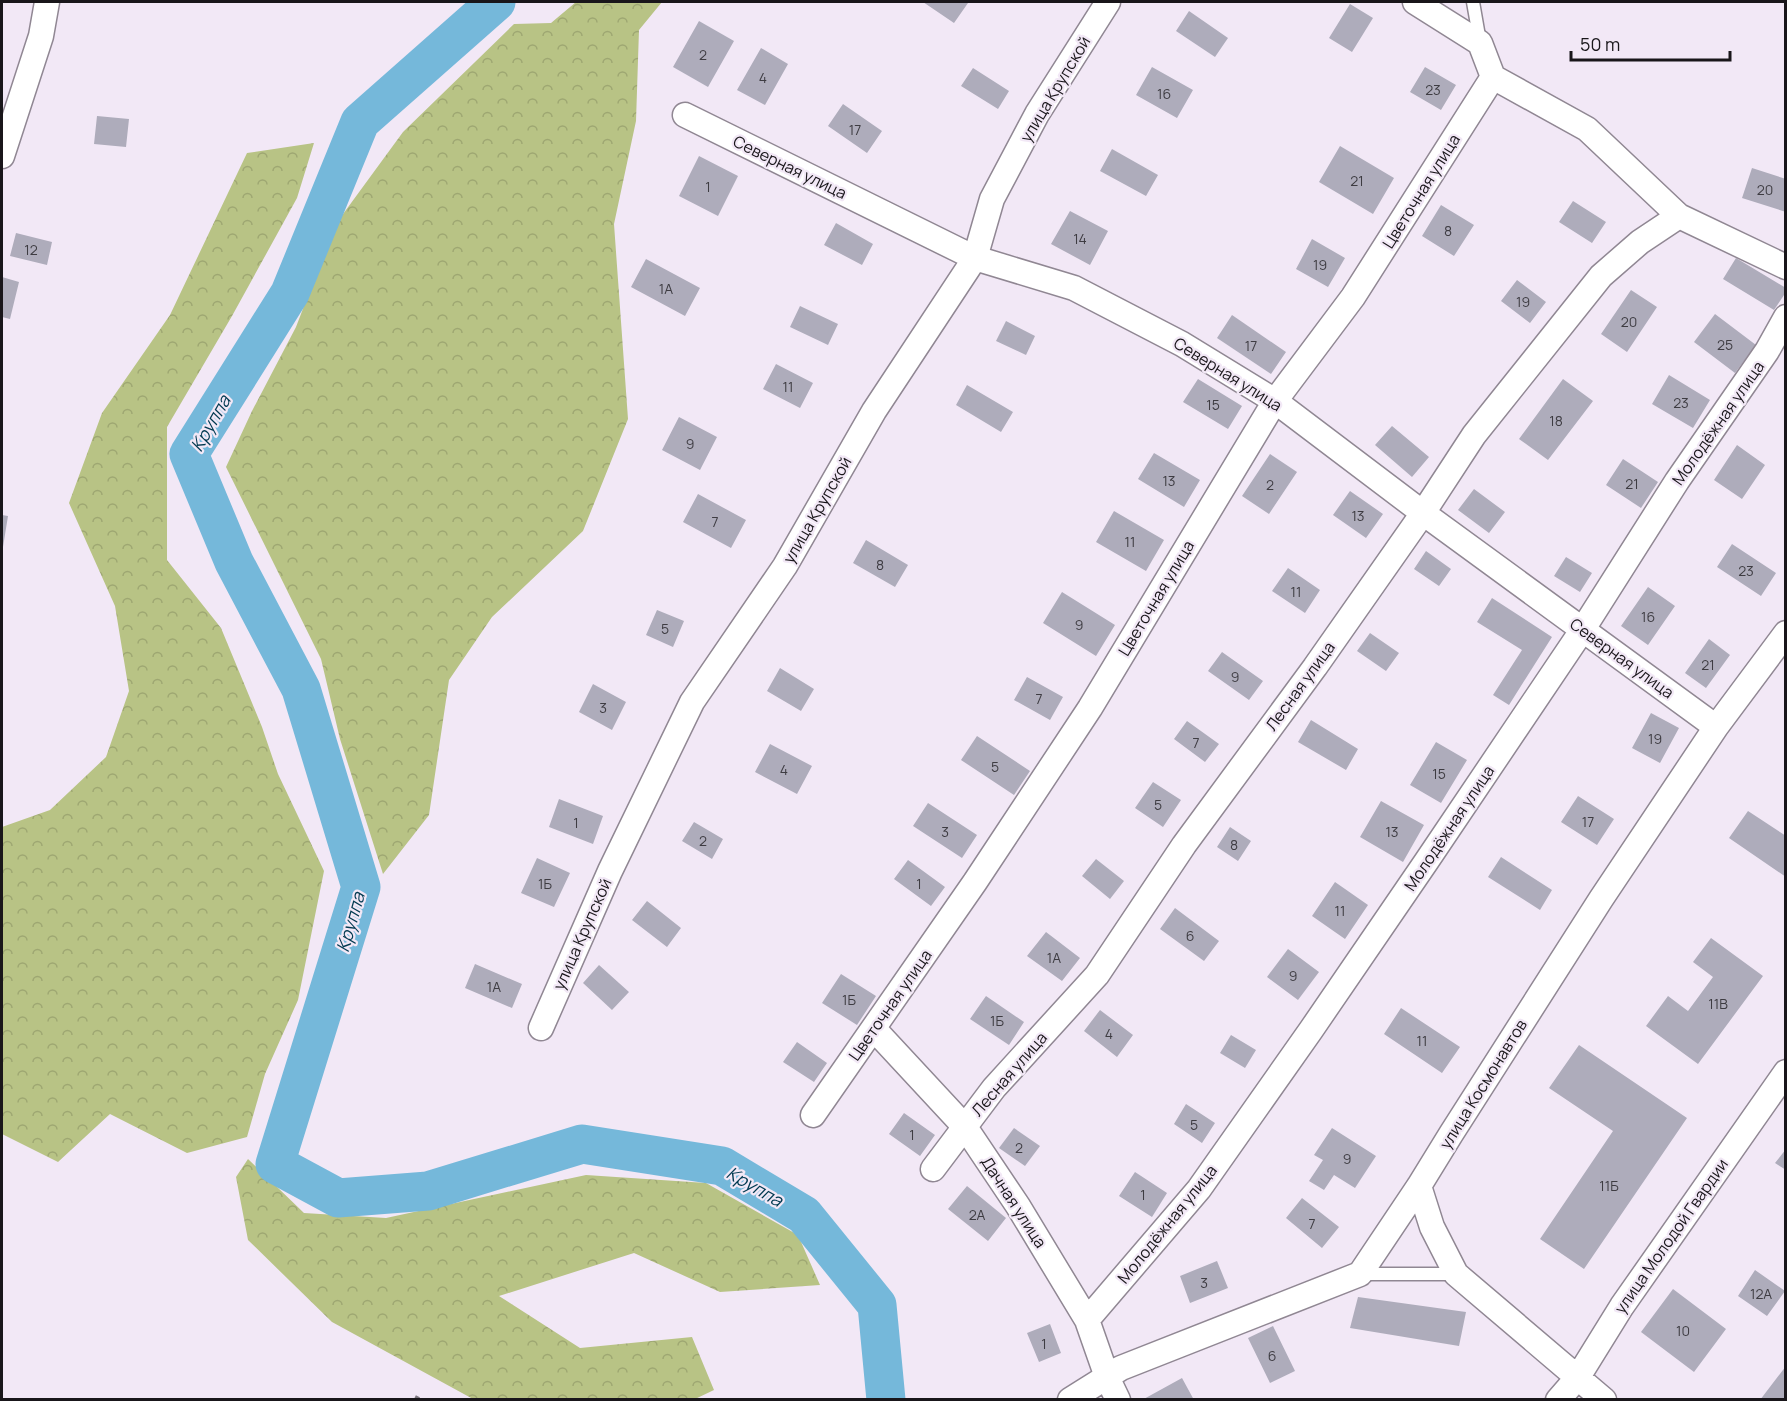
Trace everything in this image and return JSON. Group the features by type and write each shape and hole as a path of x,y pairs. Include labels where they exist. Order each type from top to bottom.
{"street":[{"path":"2,156 41,36 47,2"},
{"name":"улица Крупской","path":"541,1028 610,871 692,702 785,566 874,411 975,258 992,199 1038,114 1108,2"},
{"path":"1416,2 1480,43 1492,78 1587,129 1679,216 1785,267"},
{"name":"Цветочная улица","path":"813,1114 975,882 1090,708 1275,401 1353,297 1492,78"},
{"name":"Северная улица","path":"686,116 975,258 1074,288 1182,344 1275,401 1716,727"},
{"name":"Лесная улица","path":"933,1168 994,1088 1097,975 1184,845 1315,667 1424,513 1474,435 1601,276 1640,242 1679,216"},
{"name":"Молодёжная улица","path":"1087,1320 1199,1189 1413,882 1583,629 1677,481 1776,356 1785,317"},
{"name":"улица Космонавтов","path":"1360,1274 1419,1186 1601,899 1716,727 1783,641"},
{"name":"Дачная улица","path":"874,1029 965,1127 1018,1206 1087,1320 1107,1377 1118,1400"},
{"name":"улица Молодой Гвардии","path":"1558,1400 1578,1377 1622,1306 1785,1072"},
{"path":"1419,1186 1431,1227 1456,1274 1604,1400"},
{"path":"1070,1400 1121,1368 1360,1274"}],"lane":[{"path":"1473,2 1480,43"},
{"path":"1360,1274 1456,1274"}],"path":[{"path":"415,1397 422,1400"}],"green space":[{"path":"576,2 662,2 639,30 636,121 614,224 628,419 583,531 492,617 449,680 429,815 383,874 340,739 321,659 226,467 296,327 335,225 403,132 514,24 551,23"},
{"path":"314,143 297,198 167,427 167,560 221,628 262,727 278,774 324,871 298,1000 265,1074 247,1137 187,1153 110,1114 58,1162 2,1134 2,827 50,810 106,757 129,691 115,606 69,503 102,413 170,315 247,153"},
{"path":"248,1159 304,1213 386,1218 586,1175 706,1183 798,1235 820,1285 720,1292 634,1253 499,1296 580,1348 692,1337 714,1390 693,1400 473,1399 332,1322 248,1240 236,1177"}],"building":[{"path":"923,2 966,2 968,3 954,23"},
{"path":"1350,4 1373,18 1352,52 1329,38"},
{"path":"1189,11 1228,38 1215,57 1176,31"},
{"path":"699,21 734,41 708,87 673,67"},
{"path":"761,48 788,64 765,105 737,90"},
{"path":"1152,67 1193,90 1177,118 1136,95"},
{"path":"1425,67 1456,85 1441,110 1410,92"},
{"path":"973,68 1009,91 998,109 961,86"},
{"path":"843,104 882,131 867,153 828,126"},
{"path":"97,116 129,119 126,147 94,144"},
{"path":"1340,146 1394,178 1373,214 1319,182"},
{"path":"1112,149 1158,175 1146,196 1100,171"},
{"path":"699,156 738,176 718,216 679,196"},
{"path":"1752,168 1786,179 1786,212 1742,198"},
{"path":"1573,201 1606,222 1592,243 1559,222"},
{"path":"1441,205 1474,225 1454,256 1422,236"},
{"path":"1070,211 1108,231 1090,265 1051,244"},
{"path":"836,223 873,244 862,265 824,245"},
{"path":"16,233 52,242 47,265 10,256"},
{"path":"1312,239 1345,258 1328,287 1296,269"},
{"path":"1736,258 1786,288 1786,292 1774,310 1723,279"},
{"path":"646,259 700,288 685,316 631,287"},
{"path":"2,277 19,282 10,319 2,317"},
{"path":"1517,280 1546,302 1530,323 1501,301"},
{"path":"1631,290 1657,307 1627,352 1601,334"},
{"path":"800,306 838,324 828,345 790,327"},
{"path":"1715,314 1756,345 1735,373 1694,342"},
{"path":"1232,315 1286,352 1271,374 1217,338"},
{"path":"1006,321 1035,336 1026,355 996,341"},
{"path":"776,364 813,383 800,408 763,389"},
{"path":"1669,375 1710,400 1693,428 1652,404"},
{"path":"1198,379 1242,406 1228,429 1183,402"},
{"path":"1563,379 1593,401 1548,460 1519,439"},
{"path":"967,385 1013,412 1001,432 956,405"},
{"path":"679,417 717,437 700,470 662,450"},
{"path":"1392,426 1429,457 1412,477 1375,445"},
{"path":"1737,445 1765,465 1742,499 1714,480"},
{"path":"1154,453 1200,480 1184,507 1138,479"},
{"path":"1270,454 1297,472 1269,514 1242,496"},
{"path":"1623,459 1658,482 1641,508 1606,485"},
{"path":"1474,489 1505,512 1489,533 1458,510"},
{"path":"1350,491 1383,514 1366,538 1333,515"},
{"path":"698,494 746,520 731,548 683,522"},
{"path":"1114,511 1164,540 1146,571 1096,542"},
{"path":"2,515 8,516 3,547 2,547"},
{"path":"866,540 908,565 895,587 853,563"},
{"path":"1732,544 1776,573 1761,596 1717,567"},
{"path":"1426,551 1451,569 1439,586 1414,569"},
{"path":"1566,557 1592,573 1580,592 1554,576"},
{"path":"1288,568 1320,590 1305,613 1272,591"},
{"path":"1648,587 1675,606 1648,645 1621,626"},
{"path":"1062,592 1115,625 1096,656 1043,623"},
{"path":"1492,598 1552,637 1509,705 1493,695 1522,650 1477,622"},
{"path":"657,610 684,621 673,647 646,635"},
{"path":"1370,633 1399,653 1386,671 1357,651"},
{"path":"1709,639 1730,655 1706,688 1685,673"},
{"path":"1222,652 1263,681 1249,700 1208,671"},
{"path":"780,668 814,689 801,711 767,691"},
{"path":"1027,677 1063,697 1050,720 1014,700"},
{"path":"593,684 626,702 612,730 579,712"},
{"path":"1651,713 1679,728 1660,763 1632,748"},
{"path":"1311,720 1358,749 1346,770 1298,742"},
{"path":"1187,721 1219,744 1205,762 1174,739"},
{"path":"977,736 1030,771 1014,795 961,760"},
{"path":"1436,742 1467,760 1441,803 1410,785"},
{"path":"770,744 812,766 797,794 755,772"},
{"path":"1153,782 1181,800 1163,827 1135,808"},
{"path":"1578,796 1614,819 1597,845 1561,822"},
{"path":"559,799 603,816 593,844 549,827"},
{"path":"1381,801 1424,825 1403,862 1360,837"},
{"path":"928,803 977,835 962,858 913,826"},
{"path":"1748,811 1786,836 1786,877 1729,838"},
{"path":"694,822 723,839 712,859 682,841"},
{"path":"1230,827 1251,841 1238,861 1217,847"},
{"path":"1501,857 1552,890 1540,910 1488,877"},
{"path":"537,858 570,873 554,907 521,893"},
{"path":"1096,859 1124,881 1110,899 1082,876"},
{"path":"908,860 945,887 931,906 894,879"},
{"path":"1335,882 1368,905 1345,939 1312,916"},
{"path":"647,901 681,928 667,947 632,920"},
{"path":"1175,908 1219,941 1204,961 1160,929"},
{"path":"1046,932 1080,958 1062,981 1027,956"},
{"path":"1711,938 1763,976 1698,1064 1646,1026 1668,996 1688,1011 1713,977 1693,962"},
{"path":"1288,949 1319,972 1298,1000 1267,977"},
{"path":"475,964 522,984 512,1008 465,988"},
{"path":"599,965 629,992 612,1010 583,983"},
{"path":"841,974 876,996 857,1025 822,1003"},
{"path":"986,996 1024,1022 1009,1045 970,1019"},
{"path":"1401,1008 1460,1047 1442,1073 1384,1034"},
{"path":"1100,1010 1133,1035 1117,1057 1084,1031"},
{"path":"1231,1035 1256,1050 1245,1068 1220,1053"},
{"path":"797,1042 827,1063 814,1082 783,1062"},
{"path":"1579,1045 1687,1118 1584,1269 1540,1239 1613,1131 1549,1088"},
{"path":"1186,1104 1215,1123 1202,1143 1174,1124"},
{"path":"904,1113 935,1135 920,1156 889,1134"},
{"path":"1014,1128 1040,1146 1025,1166 999,1148"},
{"path":"1332,1128 1376,1156 1355,1188 1334,1175 1324,1190 1309,1181 1323,1160 1314,1155"},
{"path":"1786,1149 1786,1170 1775,1163"},
{"path":"1135,1172 1167,1193 1152,1217 1119,1196"},
{"path":"967,1186 1006,1218 988,1241 948,1209"},
{"path":"1302,1198 1339,1227 1322,1248 1286,1218"},
{"path":"1217,1261 1228,1288 1190,1303 1180,1276"},
{"path":"1755,1270 1785,1291 1767,1316 1738,1296"},
{"path":"1673,1289 1726,1329 1694,1372 1641,1332"},
{"path":"1358,1297 1466,1312 1459,1346 1350,1328"},
{"path":"1050,1324 1061,1353 1039,1362 1027,1333"},
{"path":"1273,1326 1295,1371 1270,1383 1248,1338"},
{"path":"1786,1366 1786,1400 1760,1400"},
{"path":"1182,1378 1194,1400 1142,1400"}],"waterway":[{"name":"Круппа","path":"496,2 360,122 290,293 189,454 234,562 301,689 361,887 275,1164 338,1198 428,1191 582,1144 722,1166 804,1215 877,1305 886,1400"}]}
